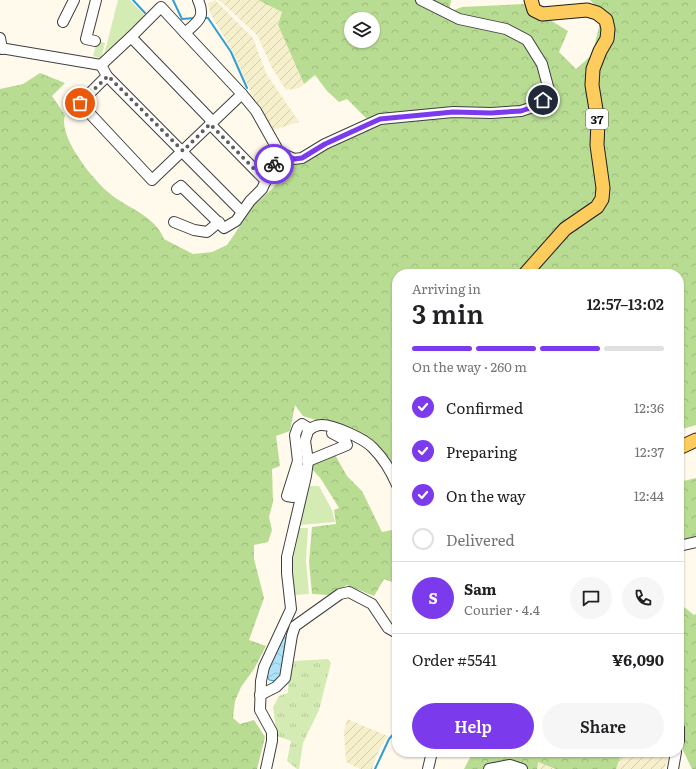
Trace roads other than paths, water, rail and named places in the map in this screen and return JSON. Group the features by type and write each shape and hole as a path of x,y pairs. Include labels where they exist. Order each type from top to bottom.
{"main road":[{"name":"37","path":"530,0 534,10 542,14 587,10 597,13 606,20 608,29 607,39 600,50 593,69 592,85 598,122 597,145 603,188 602,199 590,214 566,229 530,269"},
{"path":"684,446 696,440"}],"street":[{"path":"63,22 74,0"},
{"path":"95,41 86,39 96,0"},
{"path":"185,33 201,17 203,10 198,0"},
{"path":"101,66 161,7 256,111 279,152 294,159 302,158 325,144 380,119 453,112 491,113 521,111 536,106 550,94 542,64 527,40 506,29 459,19 422,0"},
{"path":"132,37 266,181"},
{"path":"0,38 1,48 101,66 108,76 242,212"},
{"path":"108,76 80,103 152,180 242,94"},
{"path":"177,189 180,186 224,228 236,221 262,189 279,152"},
{"path":"174,222 194,230 207,232 219,222"},
{"path":"302,424 314,427 345,440 347,445 308,462 302,470 293,497 287,496 298,461 295,435 298,427 302,424"},
{"path":"266,769 272,741 272,732 260,710 260,694 264,667 291,609 287,573 287,557 296,522 308,462 305,441 308,431 314,427 324,425 353,435 372,446 390,468 392,473"},
{"path":"684,545 696,542"},
{"path":"260,694 276,687 284,678 295,626 340,594 349,592 372,604 388,628 392,630"},
{"path":"428,769 431,757"},
{"path":"673,769 675,757"},
{"path":"489,769 510,765 522,769"}],"water":[{"path":"283,635 286,638 280,677 275,681 269,680 266,674"}],"waterway":[{"path":"133,0 145,13"},
{"path":"173,0 182,19 195,18"},
{"path":"203,18 208,18 231,52 247,88"},
{"path":"375,769 392,736"}]}
